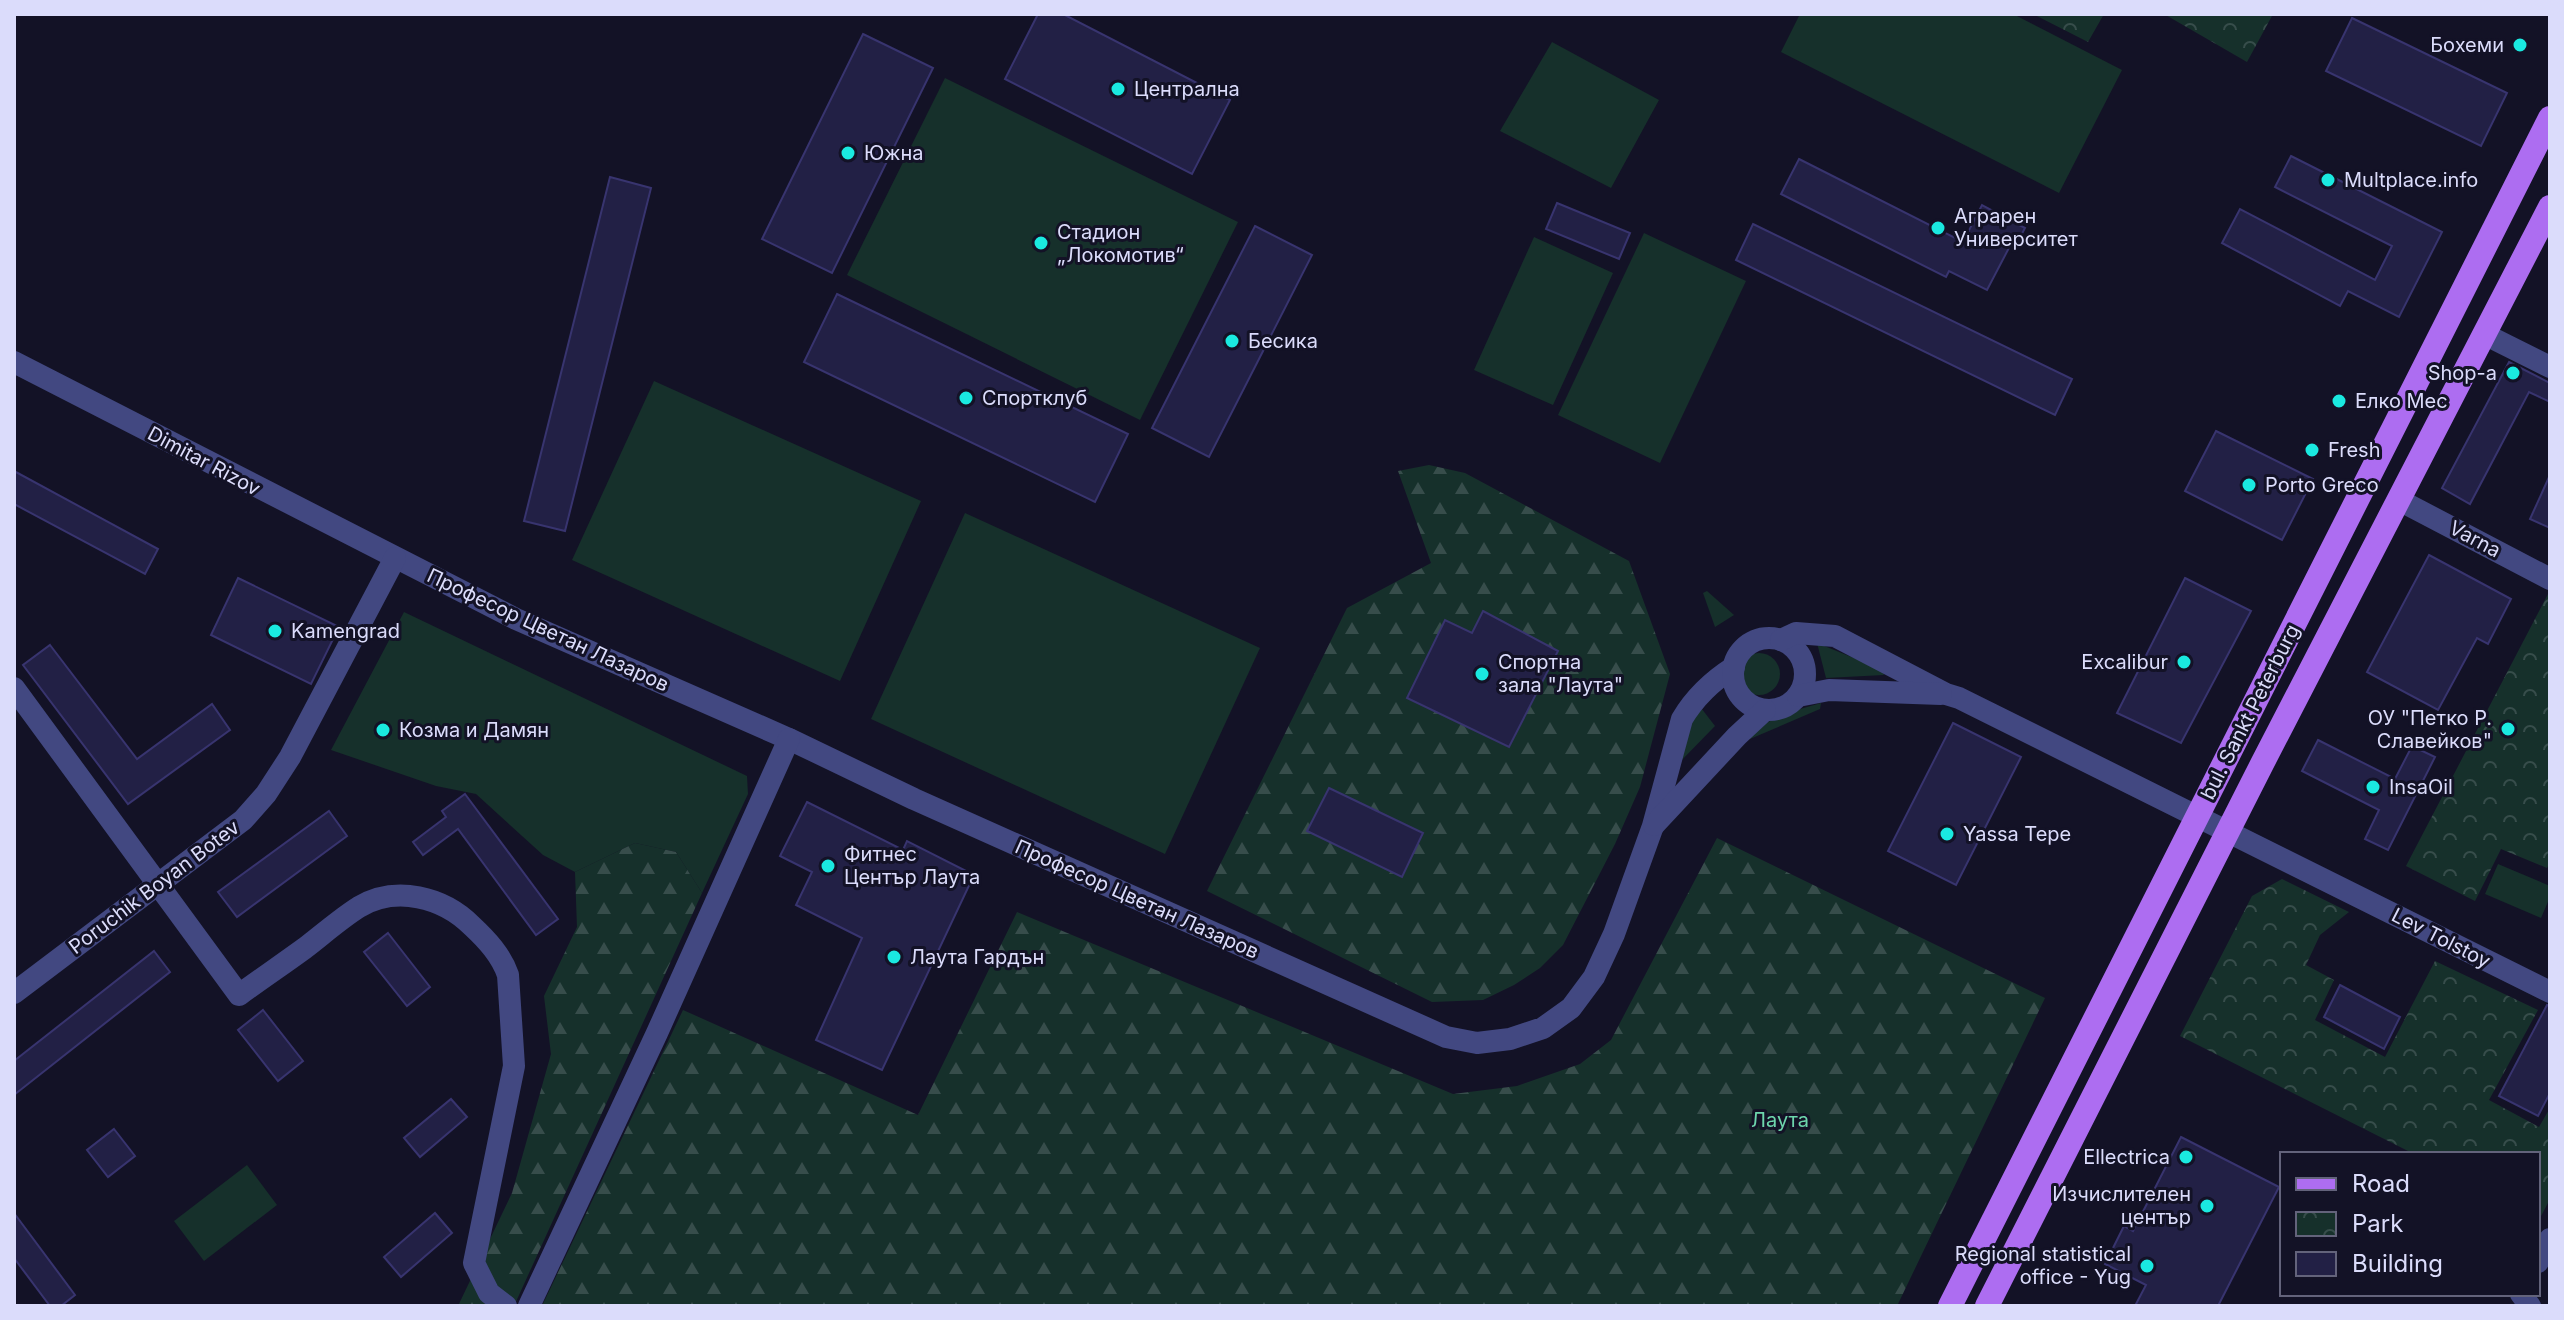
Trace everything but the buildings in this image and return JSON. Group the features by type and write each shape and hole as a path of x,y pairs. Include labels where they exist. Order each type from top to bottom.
{"main road":[{"name":"bul. Sankt Peterburg","path":"1950,1306 2550,118"},
{"name":"bul. Sankt Peterburg","path":"1987,1306 2550,207"}],"street":[{"path":"2484,334 2550,367"},
{"name":"Dimitar Rizov","path":"14,362 395,558"},
{"name":"Varna","path":"2399,500 2550,579"},
{"name":"Професор Цветан Лазаров","path":"395,558 516,619 789,739 1446,1037 1477,1043 1510,1039 1543,1028 1571,1008 1594,977 1614,934 1653,826 1682,719 1705,689 1734,667"},
{"name":"Poruchik Boyan Botev","path":"14,993 243,820 266,794 290,757 395,558"},
{"path":"1781,640 1796,633 1835,636 1946,694"},
{"path":"1798,696 1805,675 1804,663 1799,653 1781,640 1765,638 1755,641 1739,655 1734,667 1735,687 1740,696 1756,708 1765,710 1784,707 1798,696 1829,690 1946,694"},
{"path":"14,688 239,995 361,906 391,896 420,896 442,903 464,917 504,962 508,975 514,1066 474,1263 489,1293 506,1306"},
{"name":"Lev Tolstoy","path":"1946,694 2550,992"},
{"name":"Професор Цветан Лазаров","path":"1653,826 1765,710"},
{"path":"529,1306 657,1033 789,739"},
{"path":"2540,1258 2550,1239"}],"green space":[{"path":"1800,14 2013,14 2122,70 2059,193 1781,52"},
{"path":"2033,14 2104,14 2088,42"},
{"path":"2164,14 2273,14 2247,62"},
{"path":"1552,42 1659,100 1611,188 1500,131"},
{"path":"945,78 1238,222 1140,420 847,275"},
{"path":"1644,233 1746,281 1660,463 1558,415"},
{"path":"1534,237 1613,273 1553,405 1474,370"},
{"path":"654,381 921,501 840,681 572,560"},
{"path":"1429,465 1465,473 1629,561 1670,674 1640,787 1615,844 1563,945 1540,968 1483,1000 1432,1002 1207,891 1347,608 1431,563 1398,471"},
{"path":"965,513 1260,648 1165,854 871,719"},
{"path":"1707,591 1734,615 1715,627 1703,593"},
{"name":"ОУ \"Петко Р. Славейков\"","path":"2548,594 2550,862 2547,868 2501,849 2475,901 2406,866"},
{"path":"404,612 747,776 748,794 702,893 676,852 635,843 575,872 543,855 476,794 436,786 331,750"},
{"path":"1817,643 1881,669 1884,675 1826,678"},
{"path":"1759,653 1774,659 1780,674 1774,689 1759,695 1744,689 1738,674 1744,659"},
{"path":"1821,703 1820,709 1750,739 1742,735 1786,713"},
{"path":"1698,704 1715,726 1677,765"},
{"name":"Лаута","path":"1717,838 2045,998 1897,1306 542,1306 683,1010 918,1115 1017,912 1453,1094 1517,1086 1580,1064 1611,1040"},
{"path":"635,843 676,852 702,893 514,1306 458,1306 512,1193 551,1054 544,996 577,927 575,872"},
{"path":"2498,864 2550,886 2550,897 2541,918 2485,894"},
{"path":"2282,879 2349,912 2320,935 2306,965 2334,980 2315,1020 2385,1057 2435,961 2538,1010 2489,1100 2539,1127 2550,1108 2550,1199 2540,1218 2540,1152 2410,1152 2180,1036 2252,896"},
{"path":"247,1165 277,1205 204,1261 174,1221"}],"place":[{"name":"Бохеми","path":"2520,45"},
{"name":"Централна","path":"1118,89"},
{"name":"Южна","path":"848,153"},
{"name":"Multplace.info","path":"2328,180"},
{"name":"Аграрен Университет","path":"1938,228"},
{"name":"Стадион „Локомотив“","path":"1041,243"},
{"name":"Бесика","path":"1232,341"},
{"name":"Shop-a","path":"2513,373"},
{"name":"Спортклуб","path":"966,398"},
{"name":"Елко Мес","path":"2339,401"},
{"name":"Fresh","path":"2312,450"},
{"name":"Porto Greco","path":"2249,485"},
{"name":"Kamengrad","path":"275,631"},
{"name":"Excalibur","path":"2184,662"},
{"name":"Спортна зала \"Лаута\"","path":"1482,674"},
{"name":"ОУ \"Петко Р. Славейков\"","path":"2508,729"},
{"name":"Козма и Дамян","path":"383,730"},
{"name":"InsaOil","path":"2373,787"},
{"name":"Yassa Tepe","path":"1947,834"},
{"name":"Фитнес Център Лаута","path":"828,866"},
{"name":"Лаута Гардън","path":"894,957"},
{"name":"Ellectrica","path":"2186,1157"},
{"name":"Изчислителен център","path":"2207,1206"},
{"name":"Regional statistical office - Yug","path":"2147,1266"}]}
